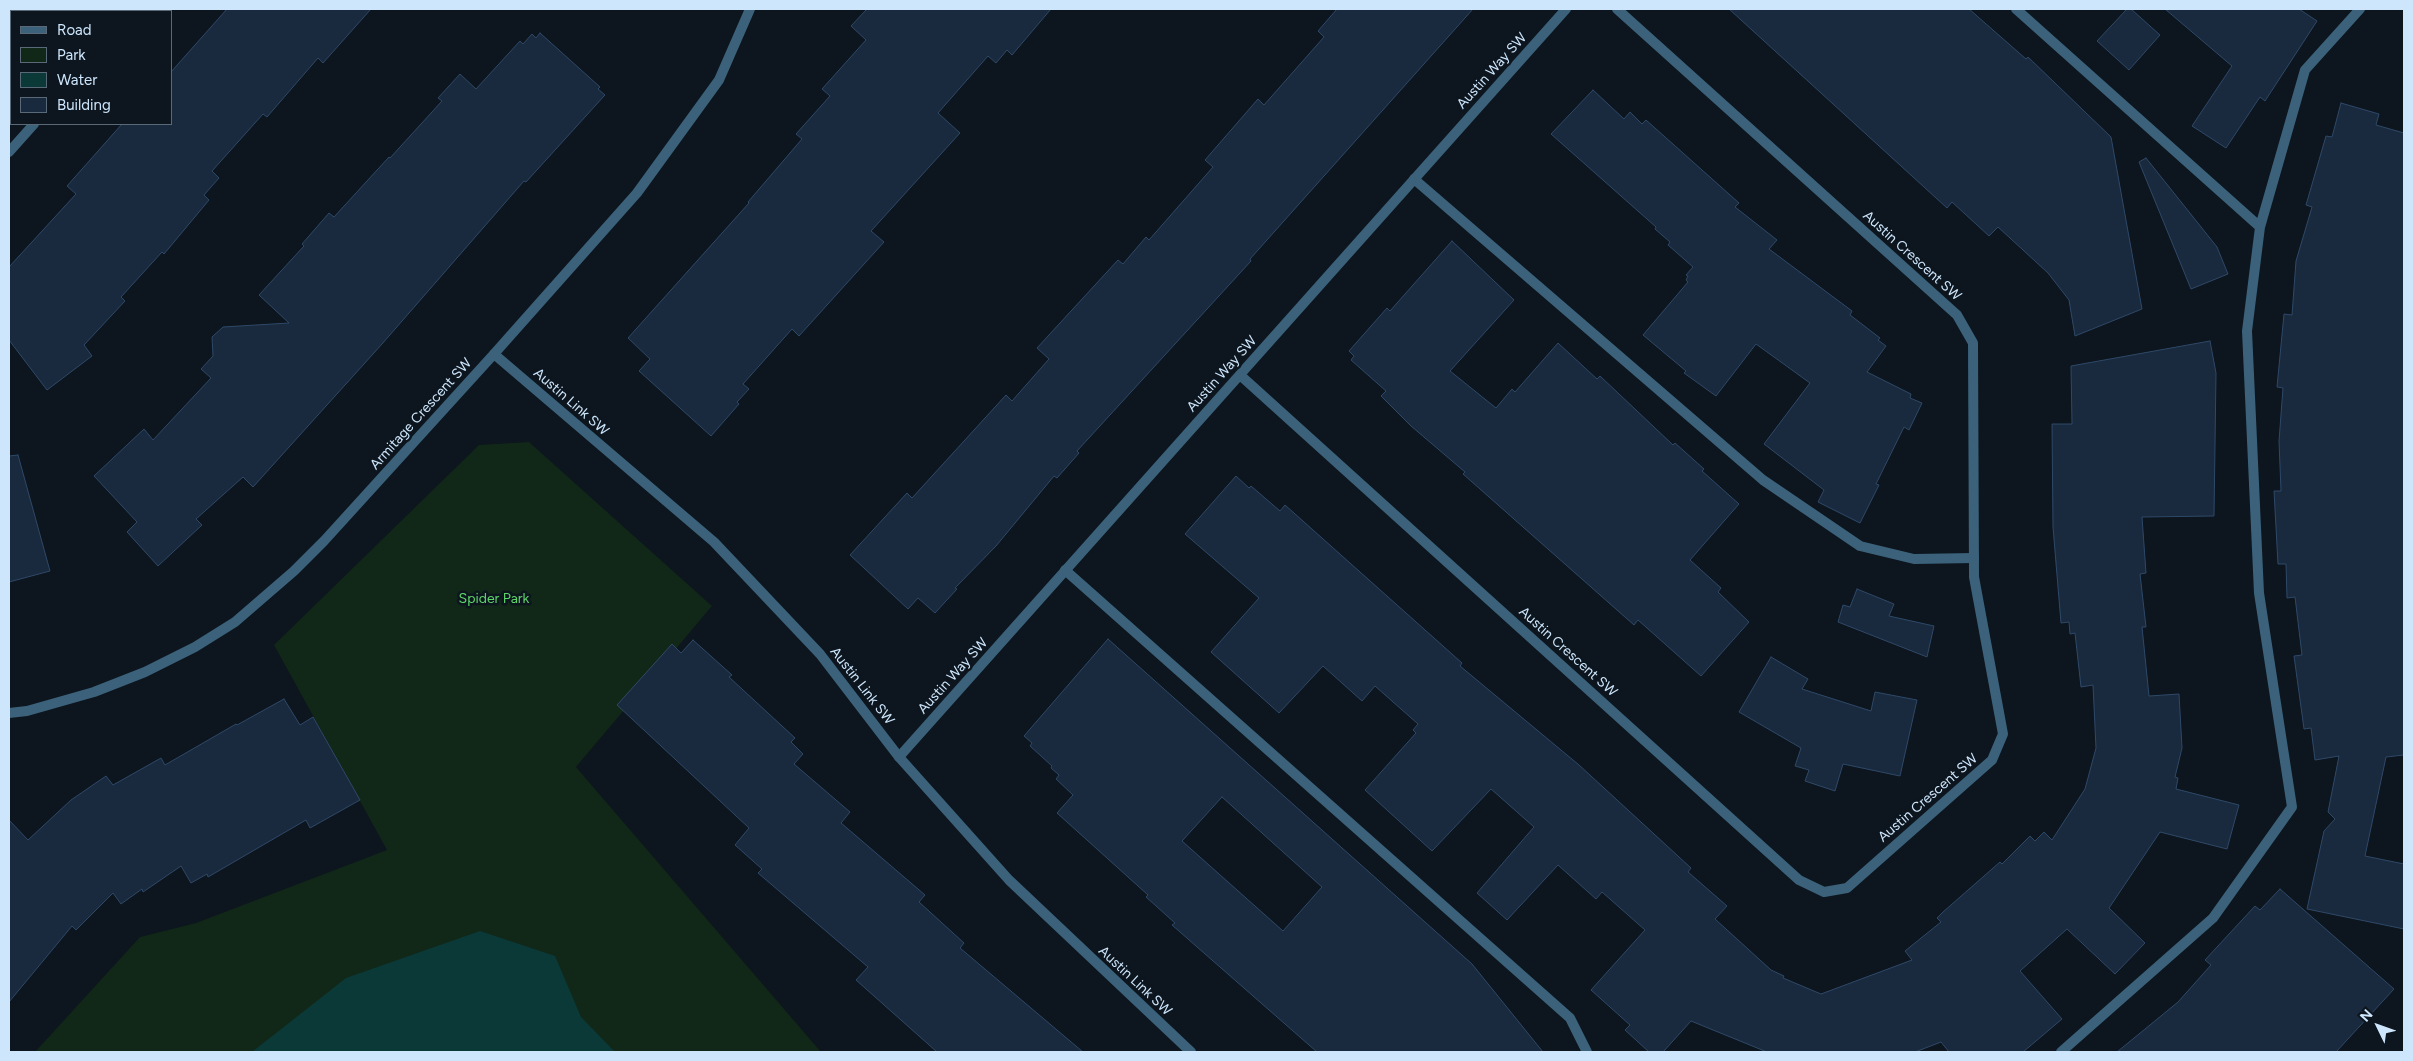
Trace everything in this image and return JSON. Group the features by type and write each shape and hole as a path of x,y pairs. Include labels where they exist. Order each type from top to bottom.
{"street":[{"name":"Armitage Crescent SW","path":"9,713 27,711 94,692 145,672 195,646 235,622 294,571 324,541 494,354 637,193 719,80 750,9"},
{"name":"Austin Way SW","path":"899,757 1566,9"},
{"name":"Austin Crescent SW","path":"1240,375 1799,880 1824,892 1847,888 1992,760 2003,734 1974,578 1973,343 1957,315 1617,9"},
{"path":"2016,9 2260,227"},
{"path":"2060,1052 2213,918 2292,807 2259,593 2247,331 2260,227 2305,70 2360,9"},
{"path":"9,152 33,125"},
{"path":"1414,179 1763,480 1860,546 1914,559 1974,558"},
{"name":"Austin Link SW","path":"494,354 714,542 820,654 899,757 1009,880 1191,1052"},
{"path":"1065,570 1570,1018 1587,1052"}],"green space":[{"name":"Spider Park","path":"529,442 712,606 576,767 821,1052 35,1052 140,937 196,923 387,850 274,645 479,445"}],"water":[{"path":"480,931 555,956 581,1017 615,1052 252,1052 346,978"}],"building":[{"path":"227,9 371,9 323,63 318,58 267,117 263,114 212,171 219,178 204,195 209,200 164,254 162,252 121,297 125,301 84,345 92,356 47,390 9,340 9,267 76,194 67,186 121,125 172,125 172,71"},
{"path":"867,9 1051,9 1012,55 1007,50 996,63 988,56 938,113 960,133 871,231 884,242 799,336 792,329 743,384 749,389 737,402 739,404 711,436 639,371 650,359 628,338 749,203 802,139 796,134 830,96 822,89 866,40 851,26"},
{"path":"1337,9 1473,9 1250,259 1251,261 1077,451 1079,453 1057,478 1054,476 996,546 955,588 957,589 935,613 918,598 908,609 850,555 907,493 912,498 1006,395 1012,401 1049,359 1037,348 1118,260 1123,264 1146,237 1149,240 1213,167 1205,160 1258,99 1264,105 1324,37 1318,31"},
{"path":"1729,9 1969,9 2026,59 2028,57 2111,137 2142,309 2075,336 2069,300 2048,273 1998,227 1989,236 1952,202 1947,208"},
{"path":"2127,9 2131,9 2160,35 2129,70 2097,41"},
{"path":"2165,9 2299,9 2317,21 2265,101 2260,97 2226,148 2192,126 2232,66"},
{"path":"540,33 600,87 598,89 605,95 526,182 524,181 382,344 253,487 243,477 196,519 202,525 158,566 127,532 137,522 94,476 144,429 153,440 211,378 201,369 213,356 212,337 223,327 289,323 259,295 304,246 302,244 329,213 334,217 390,158 442,101 438,98 460,74 476,89 520,41 523,44 532,34 536,38"},
{"path":"1593,90 1624,119 1630,112 1642,124 1646,120 1739,203 1735,207 1777,240 1769,249 1852,311 1850,315 1880,338 1878,340 1886,346 1867,372 1911,394 1910,398 1922,403 1909,430 1904,427 1876,484 1879,485 1860,523 1818,502 1824,490 1764,444 1810,383 1756,344 1716,396 1684,373 1686,371 1643,335 1688,282 1686,280 1688,276 1686,275 1693,267 1668,245 1670,242 1655,229 1656,227 1551,134"},
{"path":"2341,103 2379,114 2376,125 2404,133 2404,755 2386,757 2365,856 2404,864 2404,929 2307,909 2324,831 2335,819 2328,812 2339,756 2315,760 2311,728 2304,729 2294,656 2302,655 2295,597 2287,598 2286,564 2278,564 2274,491 2281,491 2279,441 2283,388 2277,387 2284,314 2292,315 2296,261 2312,207 2306,205 2326,136 2332,137"},
{"path":"2146,158 2217,247 2228,274 2191,289 2139,162"},
{"path":"1452,241 1514,300 1450,371 1496,408 1512,389 1515,392 1558,343 1597,379 1600,376 1673,445 1675,443 1704,469 1702,471 1739,504 1690,560 1721,588 1718,592 1749,622 1701,676 1638,620 1634,625 1463,474 1465,472 1411,426 1381,396 1386,391 1351,360 1354,356 1349,351 1387,308 1390,311"},
{"path":"2210,341 2216,373 2214,516 2142,517 2146,573 2140,574 2146,627 2142,627 2149,696 2179,694 2182,748 2175,777 2178,778 2176,789 2239,805 2227,849 2160,832 2109,908 2145,943 2115,974 2067,929 2020,971 2062,1019 2023,1052 1949,1052 1941,1042 1915,1052 1767,1052 1691,1021 1663,1052 1649,1052 1625,1030 1630,1025 1591,990 1645,930 1602,892 1596,899 1558,865 1507,920 1477,893 1534,827 1491,789 1432,851 1365,790 1416,733 1413,730 1418,724 1375,686 1362,701 1323,666 1279,713 1211,652 1259,598 1185,534 1236,476 1249,488 1251,486 1280,511 1285,505 1462,663 1460,666 1579,765 1691,868 1688,872 1727,906 1715,919 1771,970 1784,976 1783,978 1821,994 1912,960 1905,951 1941,922 1937,918 1943,912 2000,862 2002,864 2030,836 2035,841 2044,832 2052,840 2085,789 2096,748 2093,685 2081,687 2075,633 2070,634 2069,622 2061,623 2053,527 2052,424 2072,424 2071,366"},
{"path":"18,455 50,571 9,582 9,456"},
{"path":"1857,589 1894,604 1889,616 1934,626 1927,657 1838,622 1843,605 1850,607"},
{"path":"1108,639 1472,964 1543,1052 1317,1052 1172,925 1175,923 1146,897 1148,895 1057,813 1073,795 1056,779 1059,775 1030,746 1032,743 1024,736","holes":["1222,797 1322,887 1283,931 1182,841"]},
{"path":"693,640 732,675 729,677 795,738 791,742 803,754 794,764 850,812 841,823 925,895 919,902 964,943 960,948 1083,1052 937,1052 856,980 868,967 758,873 762,869 735,845 749,828 617,705 672,644 681,653"},
{"path":"1771,657 1808,679 1802,689 1871,711 1875,692 1917,700 1900,776 1843,764 1835,791 1805,781 1809,770 1795,766 1801,748 1739,712"},
{"path":"284,699 300,725 313,717 360,800 310,828 306,820 208,877 207,874 191,883 181,866 143,892 142,889 121,904 113,893 76,930 72,926 9,1002 9,820 28,840 71,800 106,776 113,785 161,758 165,765"},
{"path":"2280,889 2394,989 2336,1052 2117,1052 2178,1002 2211,965 2205,960 2255,906 2260,910"}]}
